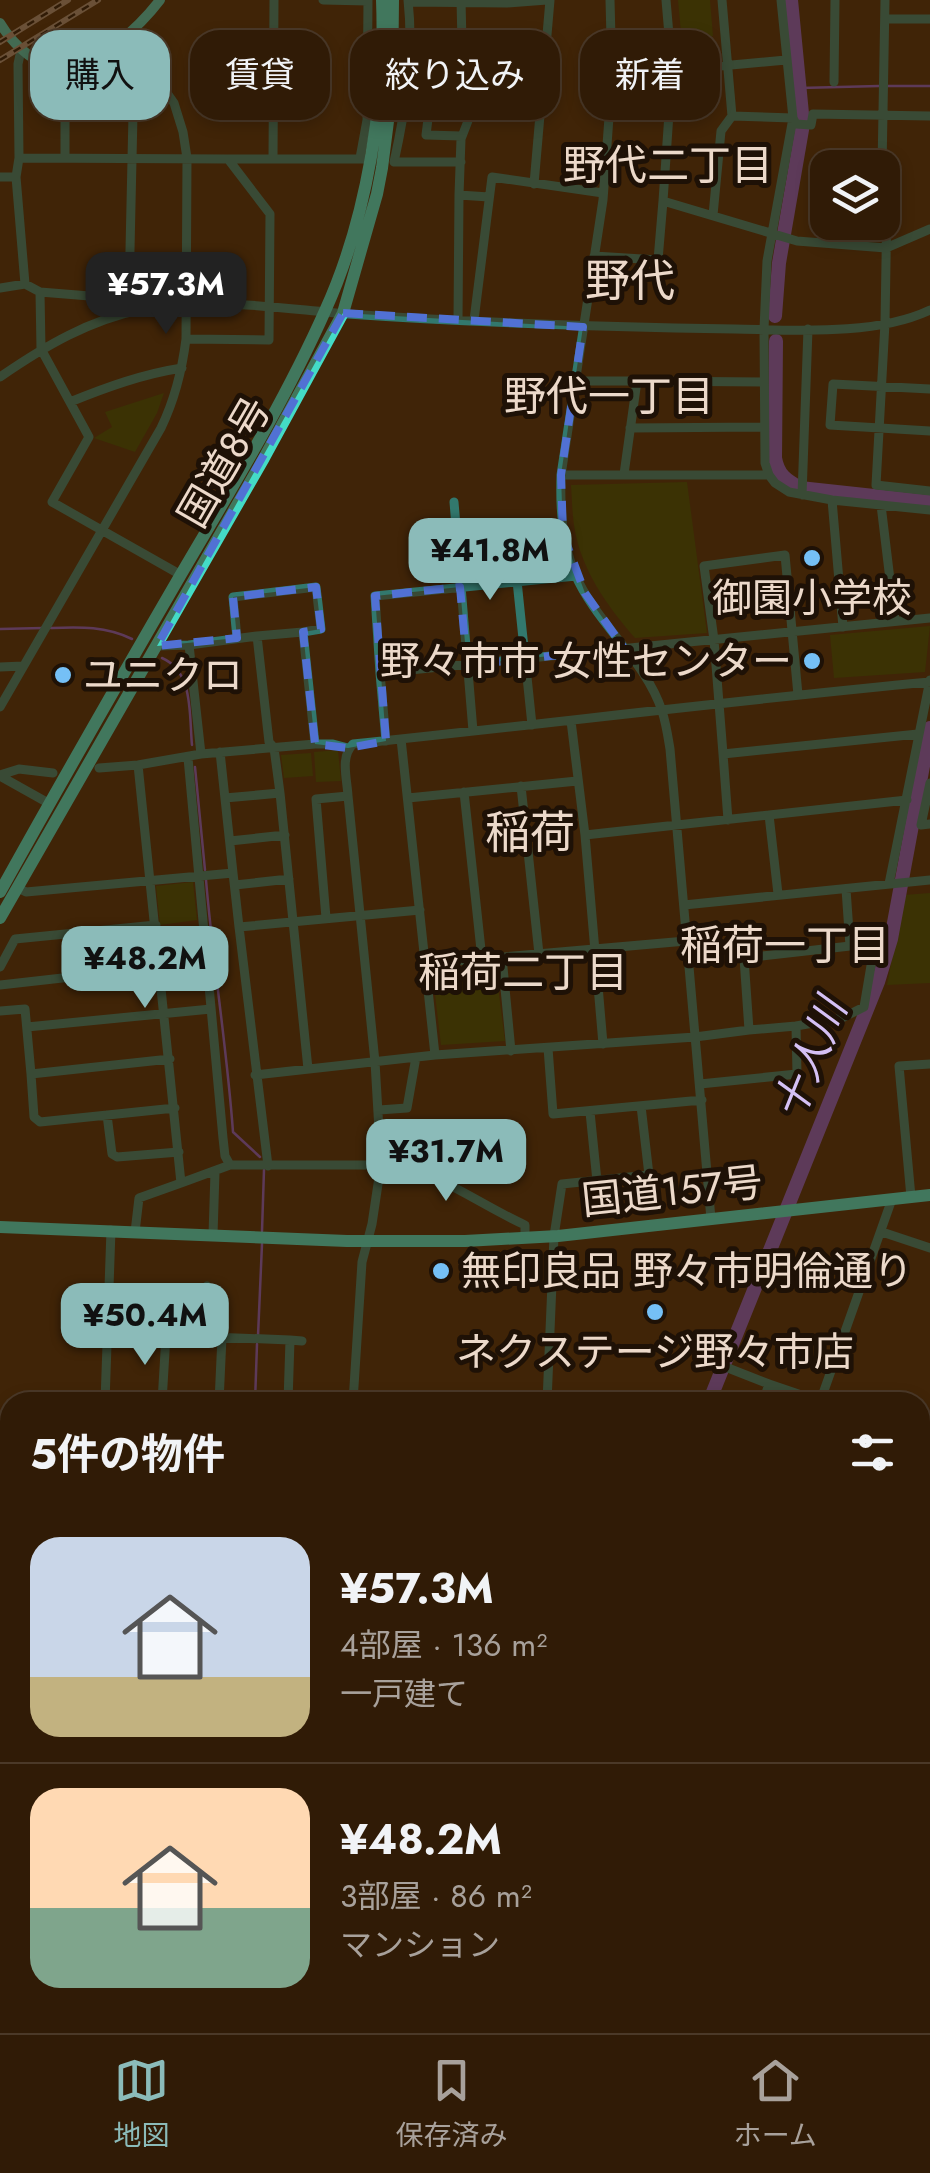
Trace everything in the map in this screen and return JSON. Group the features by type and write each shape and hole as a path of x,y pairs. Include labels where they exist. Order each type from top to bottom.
{"highway":[{"name":"国道8号","path":"10,892 156,646 343,313 377,194 382,0"},
{"name":"国道8号","path":"0,918 28,842 270,424 325,311 377,160 392,90 393,0"},
{"path":"0,884 28,842"},
{"path":"0,926 10,892"},
{"name":"国道157号","path":"0,1227 366,1241 466,1241 554,1236 930,1195"}],"main road":[{"path":"132,30 160,0"},
{"path":"0,23 30,56"}],"street":[{"path":"273,158 274,0"},
{"path":"323,0 368,0 368,120 377,160"},
{"path":"377,160 409,81 408,1 548,0 534,184"},
{"path":"610,0 611,30"},
{"path":"666,0 669,30"},
{"path":"713,215 720,131 732,116 722,0"},
{"path":"781,0 786,60 798,122 768,261 765,463 769,475 789,492 802,488 832,500 930,510"},
{"path":"834,82 836,0"},
{"path":"882,150 886,0"},
{"path":"462,2 462,30"},
{"path":"885,19 930,18"},
{"path":"21,50 16,177 25,284"},
{"path":"720,66 786,60"},
{"path":"0,707 174,402 186,339 187,158 183,132 170,97"},
{"path":"732,116 811,125 812,114 930,116"},
{"path":"65,120 65,158"},
{"path":"0,288 25,284 40,292 129,295 132,120"},
{"path":"428,120 426,135 462,136"},
{"path":"458,320 460,162 462,136 469,120"},
{"path":"609,120 603,192 560,503 563,534 584,593 644,676 662,709 678,826 711,1219"},
{"path":"594,256 658,260 669,120"},
{"path":"19,158 460,162"},
{"path":"186,339 269,340 270,214 228,159"},
{"path":"0,176 16,177"},
{"path":"474,320 492,177 603,192"},
{"path":"459,195 489,197"},
{"path":"664,201 796,241 886,248 930,229"},
{"path":"886,240 886,323 876,485 930,490"},
{"path":"40,292 41,349 89,437 52,502 181,574"},
{"path":"0,377 68,334 110,318 184,304 584,327 764,329 850,328 886,323 930,310"},
{"path":"802,488 808,328"},
{"path":"70,402 111,385 182,368"},
{"path":"576,380 764,382"},
{"path":"624,474 637,380"},
{"path":"930,389 833,384 830,425 930,431"},
{"path":"630,428 764,427"},
{"path":"561,475 769,475"},
{"path":"832,500 843,627"},
{"path":"454,502 473,731"},
{"path":"881,505 895,621"},
{"path":"728,820 704,566 785,556 798,694"},
{"path":"386,740 374,596 576,576"},
{"path":"517,582 532,725"},
{"path":"156,646 189,645 321,629 316,587 234,597 238,638"},
{"path":"380,673 930,618"},
{"path":"302,632 315,744"},
{"path":"257,636 268,742 274,748 285,835 308,1070"},
{"path":"189,645 201,754"},
{"path":"0,667 23,666"},
{"path":"354,1392 362,1262 381,1164 348,796 348,748 386,740 930,681 926,718 918,734 891,884"},
{"path":"572,722 603,1044"},
{"path":"722,754 918,734"},
{"path":"400,739 435,1055"},
{"path":"99,768 315,744 348,748"},
{"path":"220,752 268,1166"},
{"path":"188,758 223,1138 230,1165"},
{"path":"138,765 181,1183"},
{"path":"0,776 19,770 52,773"},
{"path":"0,776 50,804"},
{"path":"408,798 577,781"},
{"path":"930,784 921,825 930,824"},
{"path":"521,786 539,954"},
{"path":"464,792 482,959"},
{"path":"225,798 280,793"},
{"path":"326,918 316,799 348,796"},
{"path":"585,834 906,800"},
{"path":"770,815 778,894"},
{"path":"230,841 285,835"},
{"path":"10,892 233,874"},
{"path":"235,885 289,879"},
{"path":"684,904 930,880"},
{"path":"846,889 850,946"},
{"path":"239,927 420,910"},
{"path":"0,967 15,939 156,925"},
{"path":"424,964 686,941"},
{"path":"255,1075 435,1055 695,1037 842,1018 864,1007 875,942 744,958 749,1030"},
{"path":"502,958 512,1050"},
{"path":"0,985 160,967"},
{"path":"0,1011 25,1009 34,1117 40,1122 175,1108"},
{"path":"27,1027 211,1010"},
{"path":"700,1084 797,1074 796,1026"},
{"path":"548,1048 554,1114 702,1100"},
{"path":"379,1110 407,1108 416,1057"},
{"path":"31,1074 170,1059"},
{"path":"911,1197 899,1066 930,1064"},
{"path":"547,1392 554,1236 562,1184 649,1175 641,1106"},
{"path":"590,1112 596,1181"},
{"path":"107,1115 112,1154 117,1157 180,1152"},
{"path":"135,1232 139,1198 230,1165 381,1164 421,1170 463,1191 494,1212 524,1225 525,1238"},
{"path":"212,1235 215,1172"},
{"path":"826,1392 892,1199"},
{"path":"105,1392 112,1230"},
{"path":"882,1232 930,1248"},
{"path":"206,1337 207,1286"},
{"path":"108,1334 302,1341"},
{"path":"163,1392 166,1336"},
{"path":"220,1392 222,1337"},
{"path":"288,1392 290,1340"},
{"path":"728,1368 793,1392"},
{"path":"766,1392 769,1384"}],"highlighted area":[{"path":"343,313 583,327 561,475 563,534 585,593 624,648 467,665 460,587 375,596 386,741 348,748 315,744 303,632 321,629 316,587 233,597 237,638 157,646"}],"green space":[{"path":"678,0 710,0 712,30 681,30"},
{"path":"164,393 135,452 94,438 112,427 105,412"},
{"path":"687,482 707,633 635,638 605,600 582,556 574,525 571,485"},
{"path":"930,626 925,672 834,678 830,635"},
{"path":"338,750 341,781 316,782 314,752"},
{"path":"311,753 313,776 284,778 281,755"},
{"path":"193,882 197,920 160,925 156,886"},
{"path":"930,893 930,983 887,985 904,895"},
{"path":"495,963 505,1041 441,1045 432,969"}],"waterway":[{"name":"十人川","path":"775,316 779,263 803,124 791,0"},
{"path":"800,88 879,86"},
{"path":"887,86 930,86"},
{"name":"十人川","path":"776,341 775,458 783,476 800,488 930,502"},
{"path":"0,629 43,628"},
{"path":"51,628 102,630 132,639"},
{"path":"162,658 180,673 185,684 192,745"},
{"name":"十人川","path":"713,1392 878,982 891,939 930,728"},
{"path":"195,767 205,870"},
{"path":"206,880 233,1132 260,1157"},
{"path":"262,1231 264,1170"},
{"path":"258,1336 262,1244"},
{"path":"255,1392 257,1344"}],"railway":[{"path":"0,42 68,0"},
{"path":"0,60 98,0"}],"place":[{"name":"御園小学校","path":"812,558"},
{"name":"野々市市 女性センター","path":"812,661"},
{"name":"ユニクロ","path":"63,675"},
{"name":"無印良品 野々市明倫通り","path":"441,1271"},
{"name":"ネクステージ野々市店","path":"655,1312"}],"district":[{"name":"野代二丁目","path":"668,165"},
{"name":"野代","path":"630,280"},
{"name":"野代一丁目","path":"609,396"},
{"name":"稲荷","path":"530,832"},
{"name":"稲荷一丁目","path":"785,945"},
{"name":"稲荷二丁目","path":"523,972"}]}
